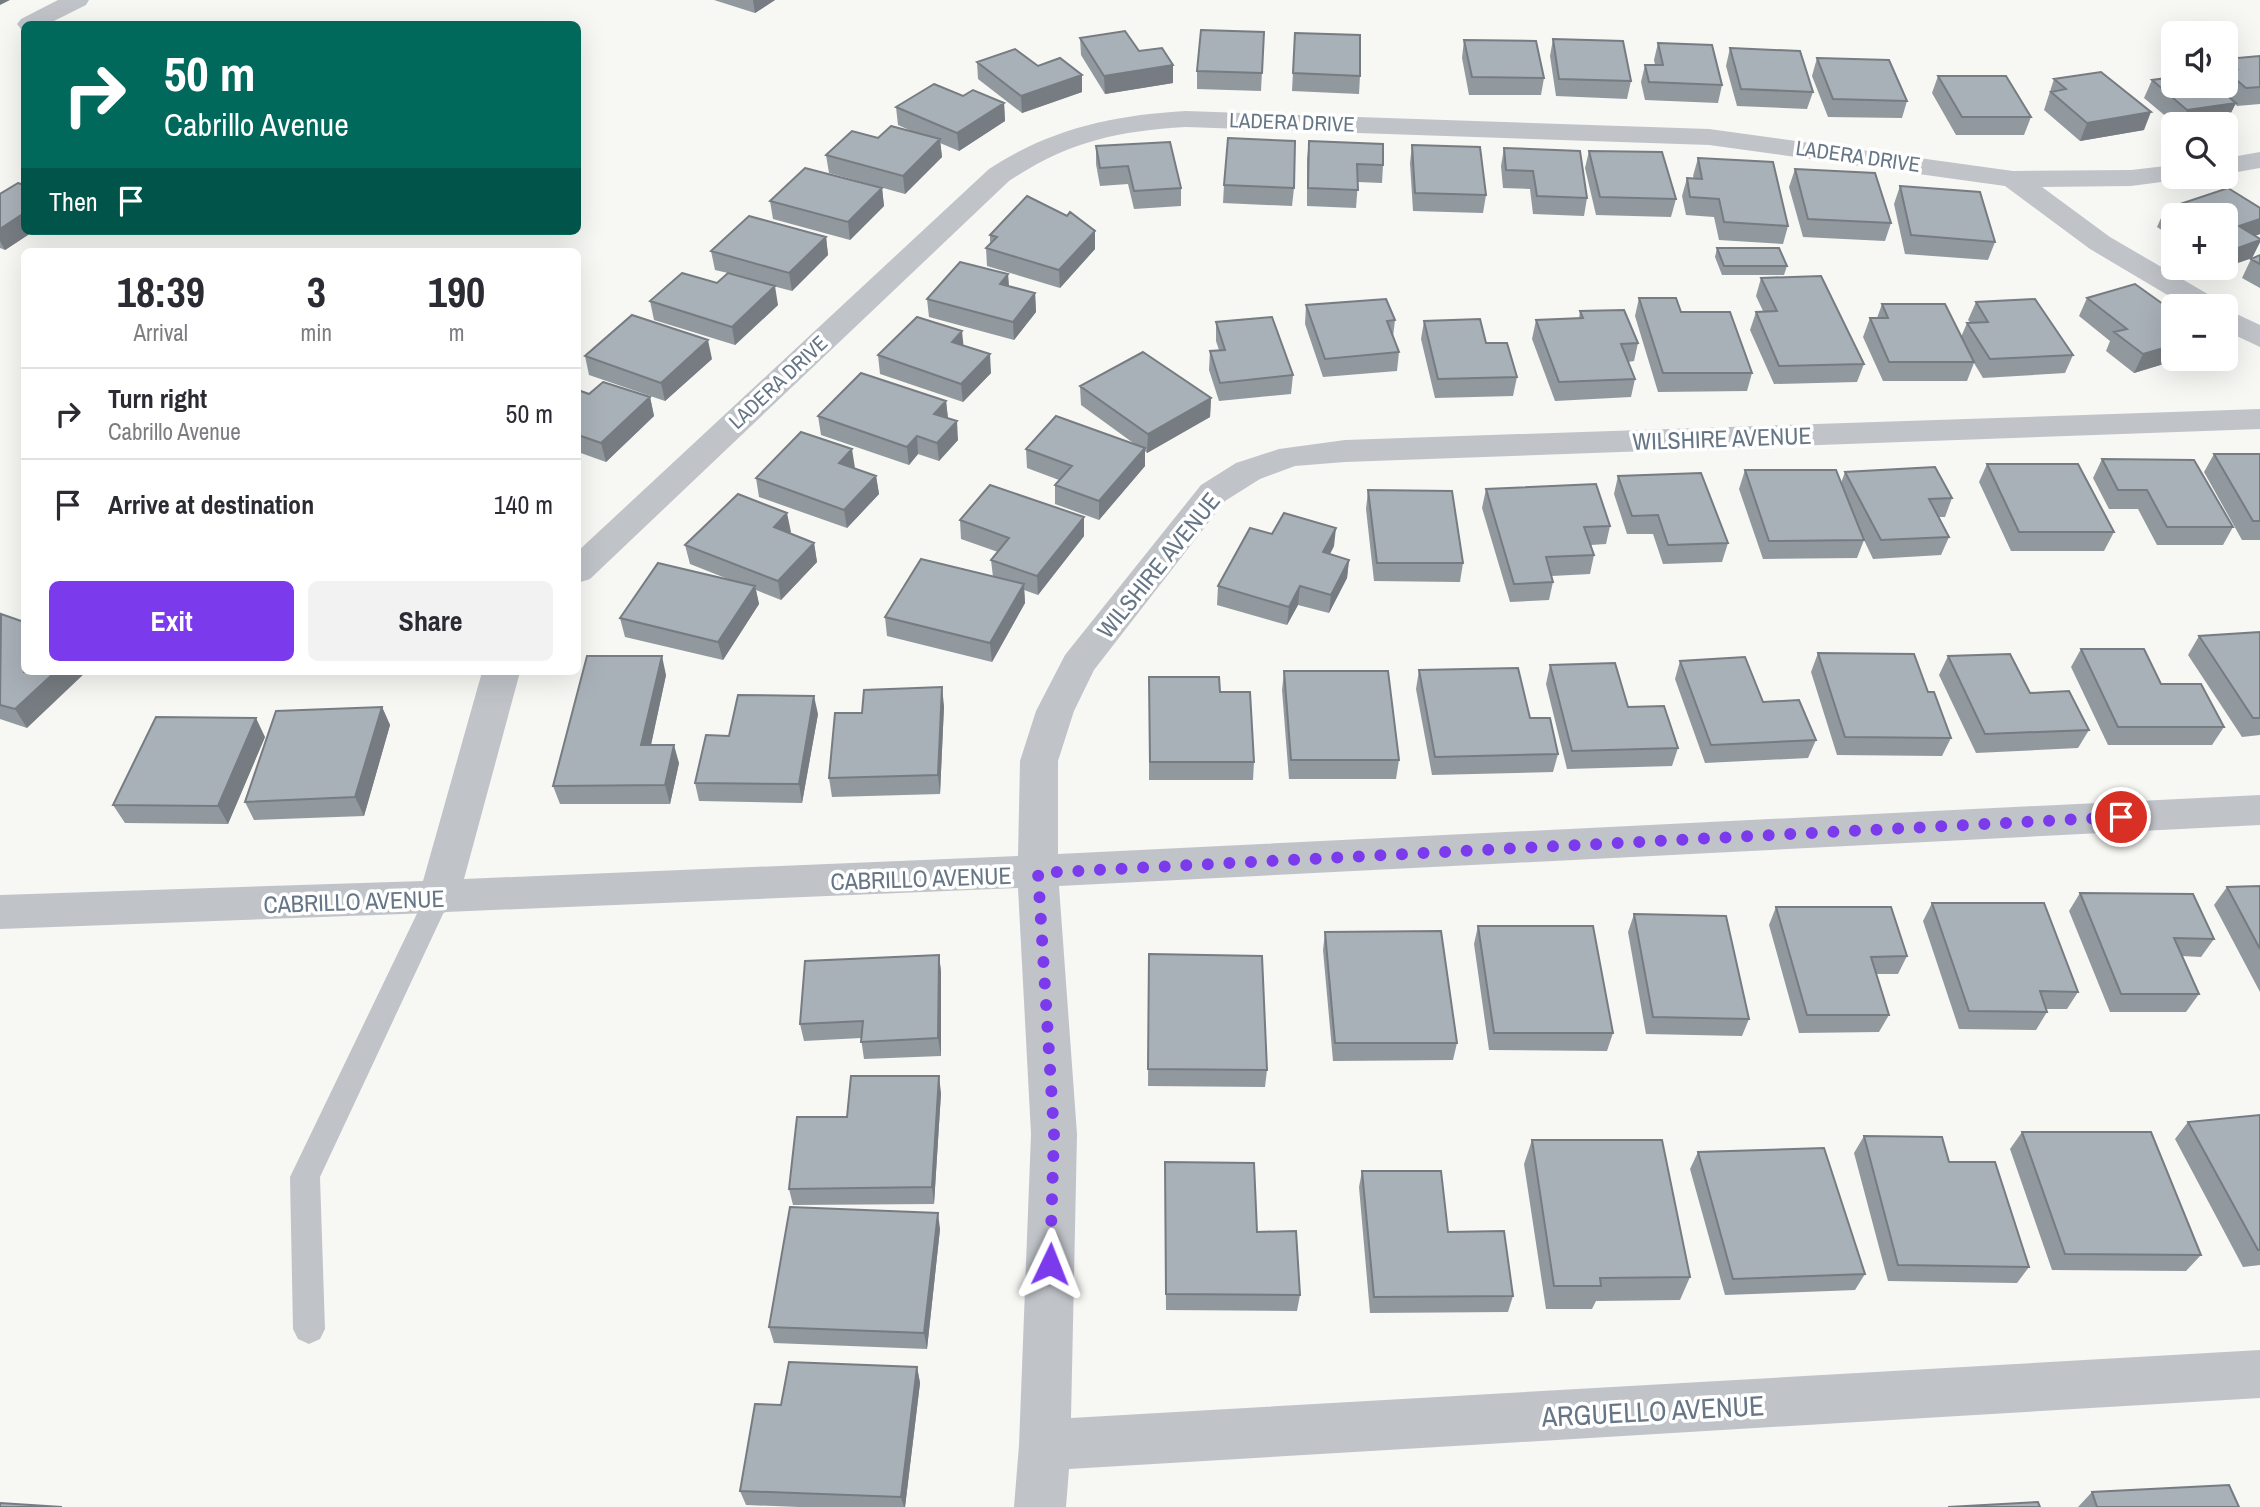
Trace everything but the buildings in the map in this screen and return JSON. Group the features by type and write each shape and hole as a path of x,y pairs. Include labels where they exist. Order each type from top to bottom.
{"street":[{"path":"36,21 77,0"},
{"name":"LADERA DRIVE","path":"581,568 999,175 1047,144 1096,128 1135,121 1186,119 1709,137 2013,178 2131,178 2161,175"},
{"path":"2238,164 2260,160"},
{"path":"2013,178 2100,243 2187,294"},
{"path":"2238,324 2260,338"},
{"name":"WILSHIRE AVENUE","path":"1040,1507 1045,1445 1054,1134 1038,873 1039,761 1055,711 1078,664 1213,493 1248,471 1291,456 1345,451 2260,419"},
{"path":"437,899 457,840 500,675"},
{"name":"CABRILLO AVENUE","path":"0,912 437,899 1038,873 2260,810"},
{"name":"ARGUELLO AVENUE","path":"1045,1445 2260,1374"}],"lane":[{"path":"309,1329 304,1177 437,899"}],"route":[{"path":"1050,1264 1054,1134 1038,873 2121,817"}]}
